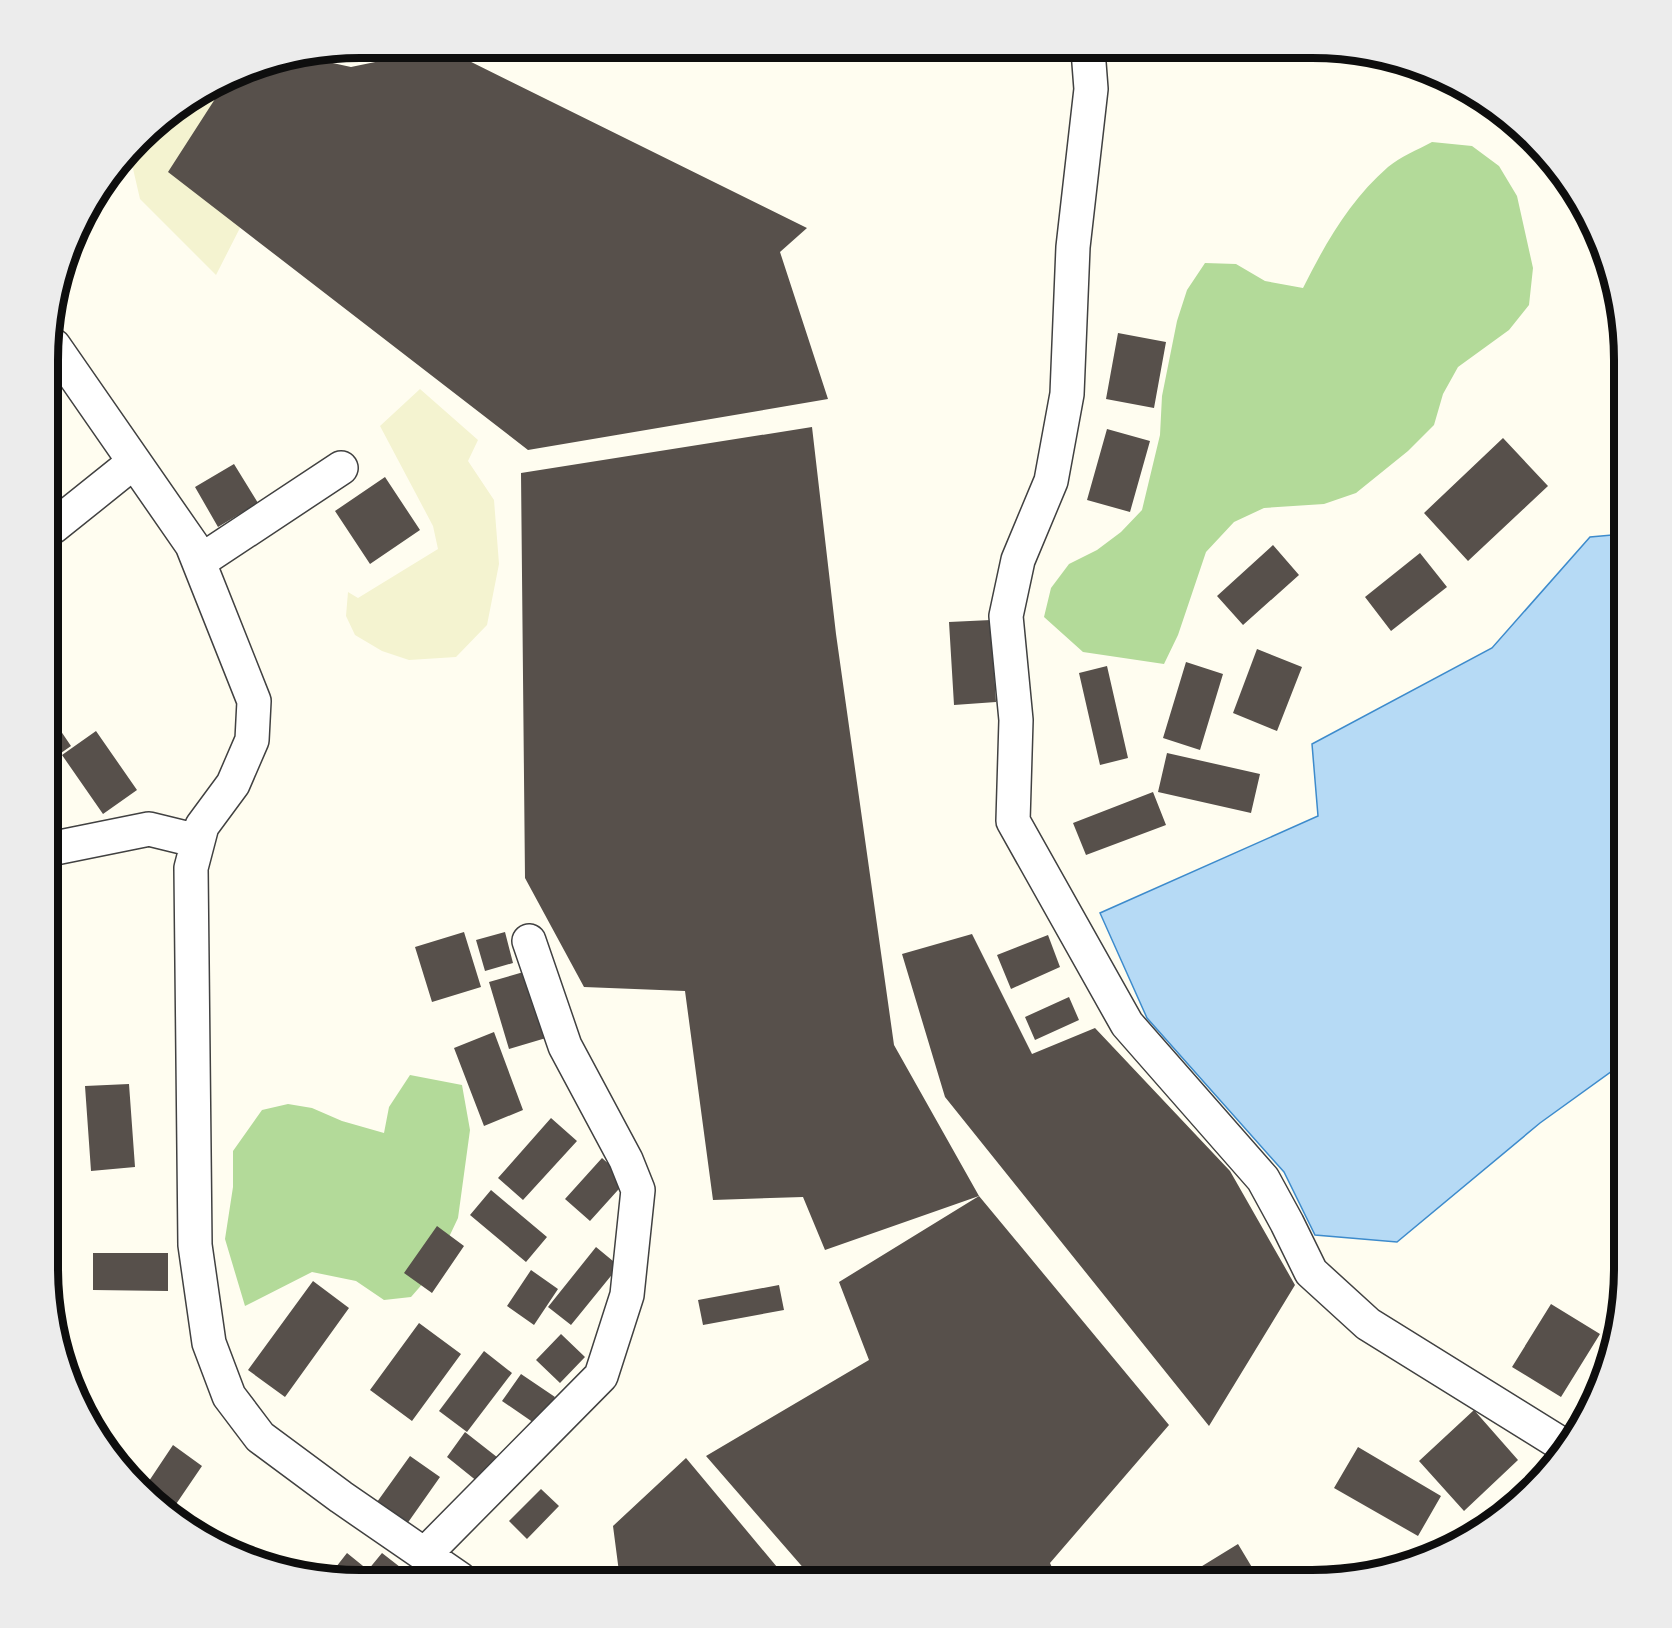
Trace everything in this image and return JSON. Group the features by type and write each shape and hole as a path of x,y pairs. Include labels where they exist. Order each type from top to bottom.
{"street":[{"path":"1089,58 1091,89 1073,247 1067,394 1051,481 1018,560 1006,616 1016,720 1013,821 1128,1024 1263,1179 1311,1272 1368,1324 1558,1442"},
{"path":"58,352 192,545 254,701 252,740 233,784 202,826 191,868 195,1245 208,1343 230,1396 260,1437 341,1497 447,1570"},
{"path":"58,523 134,462"},
{"path":"199,562 341,468"},
{"path":"58,847 149,829 198,842"},
{"path":"425,1554 601,1376 627,1295 638,1190 626,1160 565,1046 529,941"}],"green space":[{"path":"324,61 336,74 294,122 216,275 140,199 132,163 161,133 193,109 245,82 302,64"},
{"path":"1432,142 1472,146 1499,166 1517,196 1533,268 1529,305 1509,330 1458,367 1443,394 1434,425 1408,451 1356,493 1324,504 1264,508 1234,522 1206,552 1178,635 1164,664 1083,652 1044,617 1051,588 1069,564 1097,550 1121,532 1142,510 1160,435 1162,396 1177,321 1187,290 1205,263 1236,264 1265,281 1303,288 1339,223 1374,180 1393,163"},
{"path":"420,389 478,440 468,461 494,500 499,564 487,625 456,657 409,660 382,651 355,635 346,616 348,592 358,598 438,549 433,526 380,426"},
{"path":"410,1075 462,1085 470,1130 458,1218 432,1273 411,1297 384,1300 356,1281 312,1272 245,1306 225,1239 233,1187 233,1151 262,1110 288,1104 312,1108 342,1121 384,1133 389,1107"}],"water":[{"path":"1614,535 1614,1070 1540,1123 1397,1242 1315,1235 1284,1172 1147,1018 1100,913 1318,816 1312,744 1492,648 1590,537"}],"building":[{"path":"395,58 463,58 807,228 780,252 828,399 528,450 168,172 218,95 264,75 302,64 323,61 351,67"},
{"path":"1118,333 1166,342 1154,408 1106,399"},
{"path":"812,427 836,634 894,1045 979,1196 825,1250 803,1197 713,1200 685,991 584,987 525,878 521,473"},
{"path":"1107,429 1150,441 1130,512 1087,500"},
{"path":"1503,438 1548,486 1468,561 1424,513"},
{"path":"234,464 258,503 218,527 195,487"},
{"path":"385,477 420,530 370,564 335,511"},
{"path":"1273,545 1299,575 1243,625 1217,596"},
{"path":"1420,553 1447,587 1391,631 1365,597"},
{"path":"991,620 996,702 954,705 949,622"},
{"path":"1257,649 1302,667 1277,731 1233,713"},
{"path":"1186,662 1223,674 1200,750 1163,738"},
{"path":"1107,666 1128,758 1100,765 1079,673"},
{"path":"58,727 71,746 58,755"},
{"path":"96,731 137,790 103,814 62,755"},
{"path":"1167,753 1260,774 1251,813 1158,792"},
{"path":"1153,792 1166,825 1086,855 1073,823"},
{"path":"464,932 481,987 432,1002 415,947"},
{"path":"505,932 513,963 485,971 476,940"},
{"path":"972,934 1032,1054 1095,1028 1230,1171 1295,1285 1209,1426 945,1097 902,954"},
{"path":"1048,935 1060,967 1011,989 997,955"},
{"path":"527,971 546,1038 509,1049 489,982"},
{"path":"1069,997 1079,1020 1035,1040 1025,1017"},
{"path":"494,1032 523,1110 484,1126 454,1048"},
{"path":"129,1084 135,1167 91,1171 85,1086"},
{"path":"551,1118 577,1141 523,1200 498,1178"},
{"path":"602,1158 627,1180 590,1221 565,1199"},
{"path":"491,1190 547,1237 526,1262 470,1215"},
{"path":"979,1196 1169,1425 1050,1563 1053,1570 805,1570 706,1456 869,1360 839,1282"},
{"path":"437,1226 464,1246 432,1293 404,1273"},
{"path":"596,1247 619,1266 571,1325 548,1307"},
{"path":"93,1253 168,1253 168,1291 93,1290"},
{"path":"531,1270 558,1289 534,1325 507,1306"},
{"path":"313,1281 349,1308 285,1397 248,1370"},
{"path":"779,1285 784,1310 703,1325 698,1300"},
{"path":"1551,1304 1600,1334 1561,1397 1512,1367"},
{"path":"419,1323 461,1354 412,1421 370,1390"},
{"path":"561,1334 585,1357 560,1383 536,1360"},
{"path":"484,1351 512,1373 467,1432 439,1411"},
{"path":"521,1374 555,1397 537,1425 502,1401"},
{"path":"1474,1410 1518,1460 1464,1511 1419,1461"},
{"path":"465,1432 502,1461 483,1486 447,1457"},
{"path":"173,1445 202,1466 175,1506 148,1482"},
{"path":"1358,1447 1441,1496 1418,1536 1334,1488"},
{"path":"410,1456 440,1477 402,1531 372,1509"},
{"path":"686,1458 779,1570 619,1570 613,1526"},
{"path":"541,1489 559,1506 527,1539 509,1521"},
{"path":"1238,1544 1254,1570 1196,1570"},
{"path":"347,1553 368,1570 361,1570 335,1568"},
{"path":"382,1553 400,1567 398,1570 368,1570"}]}
